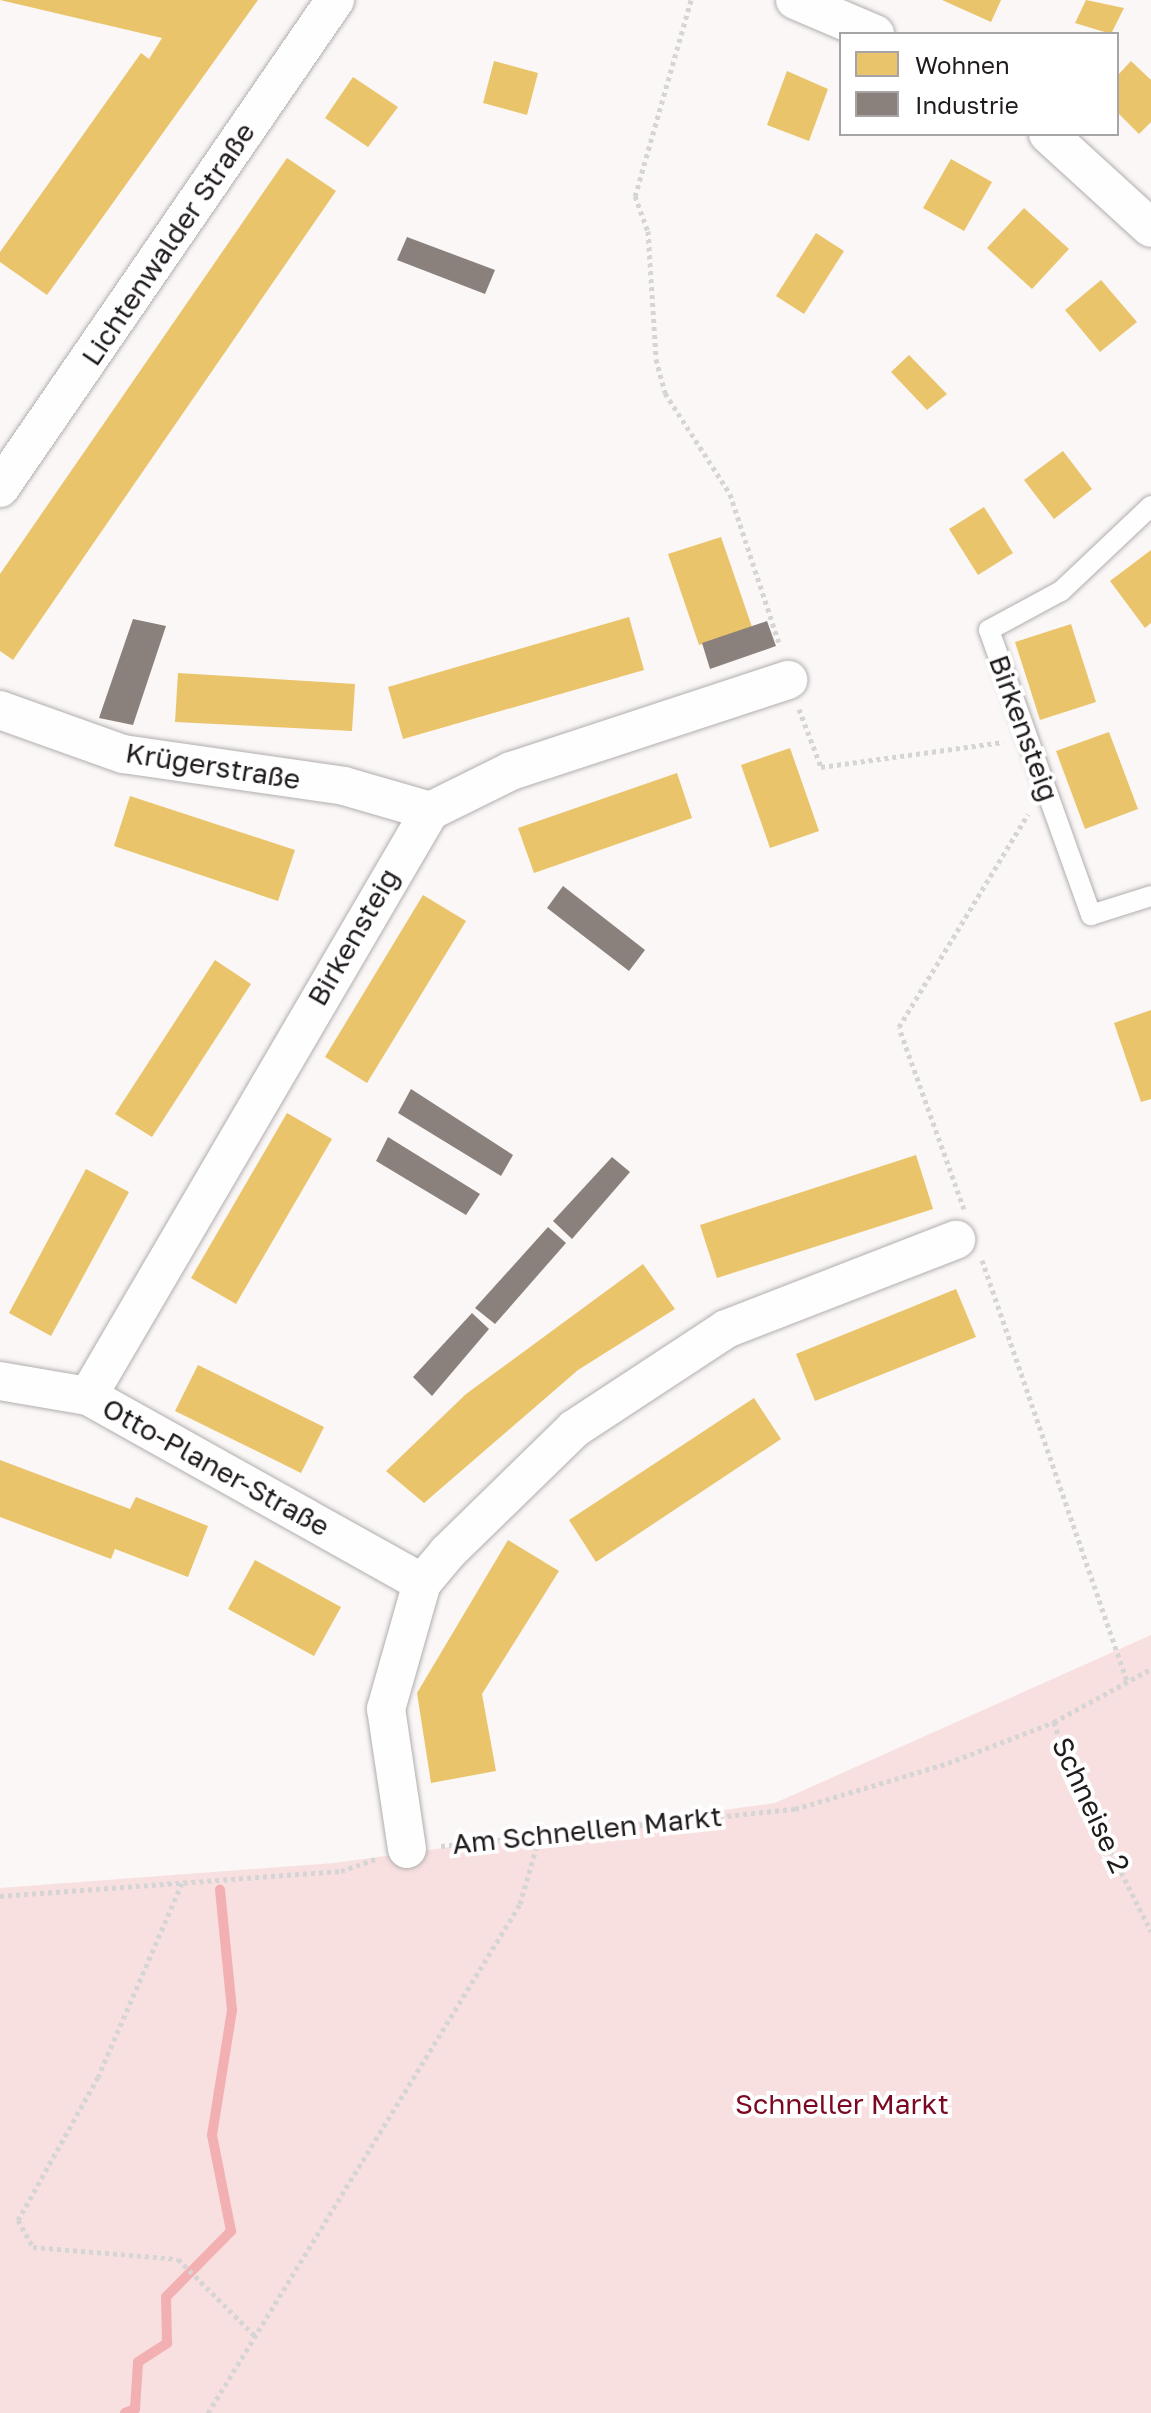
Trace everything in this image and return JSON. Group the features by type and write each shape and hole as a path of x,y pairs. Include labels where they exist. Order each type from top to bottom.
{"street":[{"name":"Lichtenwalder Straße","path":"0,488 335,0"},
{"path":"795,0 870,32"},
{"path":"1050,136 1151,228"},
{"path":"430,811 511,771 788,680"},
{"name":"Krügerstraße","path":"0,710 123,754 344,786 430,811"},
{"name":"Birkensteig","path":"88,1396 430,811"},
{"path":"407,1849 386,1709 422,1583 574,1429 726,1329 968,1237"},
{"name":"Otto-Planer-Straße","path":"0,1381 88,1396 422,1583"}],"lane":[{"name":"Birkensteig","path":"1151,506 1061,591 989,630 1091,915 1151,896"}],"path":[{"path":"691,0 635,196 648,231 656,359 665,393 730,494 788,680 821,767 1028,739"},
{"path":"1032,806 899,1027 968,1237 1127,1682"},
{"name":"Am Schnellen Markt","path":"0,1896 341,1871 407,1849 795,1809 948,1763 1054,1722 1151,1669"},
{"name":"Schneise 2","path":"1054,1722 1067,1765 1151,1931"},
{"path":"208,2413 520,1904 540,1835"},
{"path":"182,1882 98,2077 18,2220 33,2247 178,2259 255,2336"}],"green space":[{"name":"Schneller Markt","path":"1151,1635 1151,2413 0,2413 0,1888 334,1863 775,1803"}],"building: Wohnen":[{"path":"0,0 258,0 47,295 0,262 0,252 141,53 149,59 162,38"},
{"path":"942,0 1001,0 991,22"},
{"path":"1086,0 1124,8 1112,32 1075,23"},
{"path":"494,61 538,73 527,115 483,103"},
{"path":"1131,61 1151,80 1151,122 1139,134 1119,114 1119,74"},
{"path":"787,71 828,89 809,141 767,125"},
{"path":"353,77 398,107 368,147 325,118"},
{"path":"287,158 336,191 13,660 0,651 0,574"},
{"path":"951,159 992,182 964,231 923,208"},
{"path":"1024,208 1069,249 1032,289 987,248"},
{"path":"816,233 844,251 804,314 776,296"},
{"path":"1101,280 1137,322 1100,352 1065,310"},
{"path":"909,355 947,394 927,410 891,372"},
{"path":"1063,451 1092,489 1054,519 1024,480"},
{"path":"984,507 1013,553 978,575 949,529"},
{"path":"721,537 752,627 699,645 668,554"},
{"path":"1151,550 1151,623 1145,628 1110,581"},
{"path":"629,617 644,670 403,739 388,687"},
{"path":"1071,624 1096,702 1040,720 1015,642"},
{"path":"178,673 355,684 352,731 175,722"},
{"path":"1109,732 1138,809 1085,829 1056,751"},
{"path":"790,748 819,831 770,848 741,765"},
{"path":"677,773 692,818 534,873 518,828"},
{"path":"130,796 295,850 278,901 114,846"},
{"path":"423,895 466,921 367,1083 325,1057"},
{"path":"215,960 251,984 152,1137 115,1114"},
{"path":"1151,1010 1151,1099 1141,1102 1114,1023"},
{"path":"287,1113 332,1139 236,1304 191,1278"},
{"path":"916,1155 933,1209 717,1278 700,1225"},
{"path":"86,1169 129,1192 51,1336 9,1313"},
{"path":"643,1264 675,1309 578,1370 424,1503 386,1471 466,1394"},
{"path":"956,1289 976,1337 815,1401 796,1354"},
{"path":"198,1365 324,1427 301,1473 175,1411"},
{"path":"754,1398 781,1439 596,1562 569,1520"},
{"path":"0,1460 130,1509 136,1497 208,1526 188,1577 115,1549 111,1559 0,1517"},
{"path":"508,1540 559,1571 482,1694 496,1771 431,1783 417,1693"},
{"path":"255,1560 341,1607 314,1656 228,1609"}],"building: Industrie":[{"path":"407,237 495,270 485,294 397,260"},
{"path":"133,619 166,626 133,725 99,718"},
{"path":"767,621 776,646 710,669 702,643"},
{"path":"563,886 645,950 629,971 547,908"},
{"path":"411,1089 513,1155 501,1176 398,1113"},
{"path":"388,1137 480,1194 466,1215 376,1161"},
{"path":"612,1157 630,1172 572,1239 553,1221"},
{"path":"548,1227 566,1243 495,1324 475,1308"},
{"path":"472,1313 489,1329 432,1396 413,1377"}],"waterway":[{"path":"125,2413 135,2409 138,2362 167,2343 166,2297 231,2231 212,2135 232,2010 220,1890"}]}
